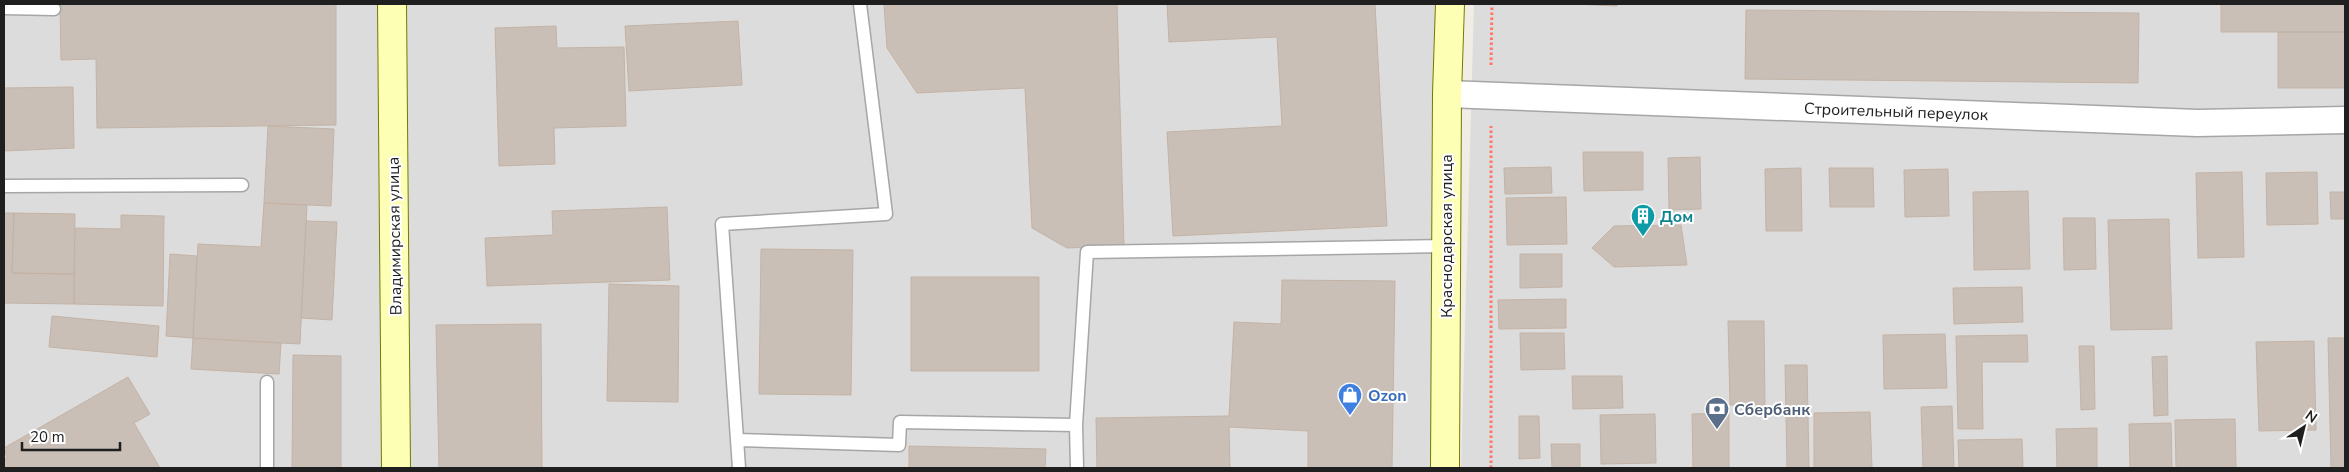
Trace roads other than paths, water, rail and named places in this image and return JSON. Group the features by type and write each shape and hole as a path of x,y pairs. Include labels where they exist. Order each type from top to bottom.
{"street":[{"name":"Владимирская улица","path":"392,4 396,468"},
{"name":"Краснодарская улица","path":"1445,468 1447,94 1450,4"},
{"name":"Строительный переулок","path":"1447,94 2198,123 2345,120"}],"lane":[{"path":"739,468 722,224 886,214 860,4"},
{"path":"4,8 54,9"},
{"path":"4,186 242,185"},
{"path":"1077,468 1076,425 1087,252 1446,246"},
{"path":"267,382 267,468"},
{"path":"737,440 899,445 900,422 1076,425"}],"place":[{"name":"Дом","path":"1643,237"},
{"name":"Ozon","path":"1350,416"},
{"name":"Сбербанк","path":"1717,430"}]}
